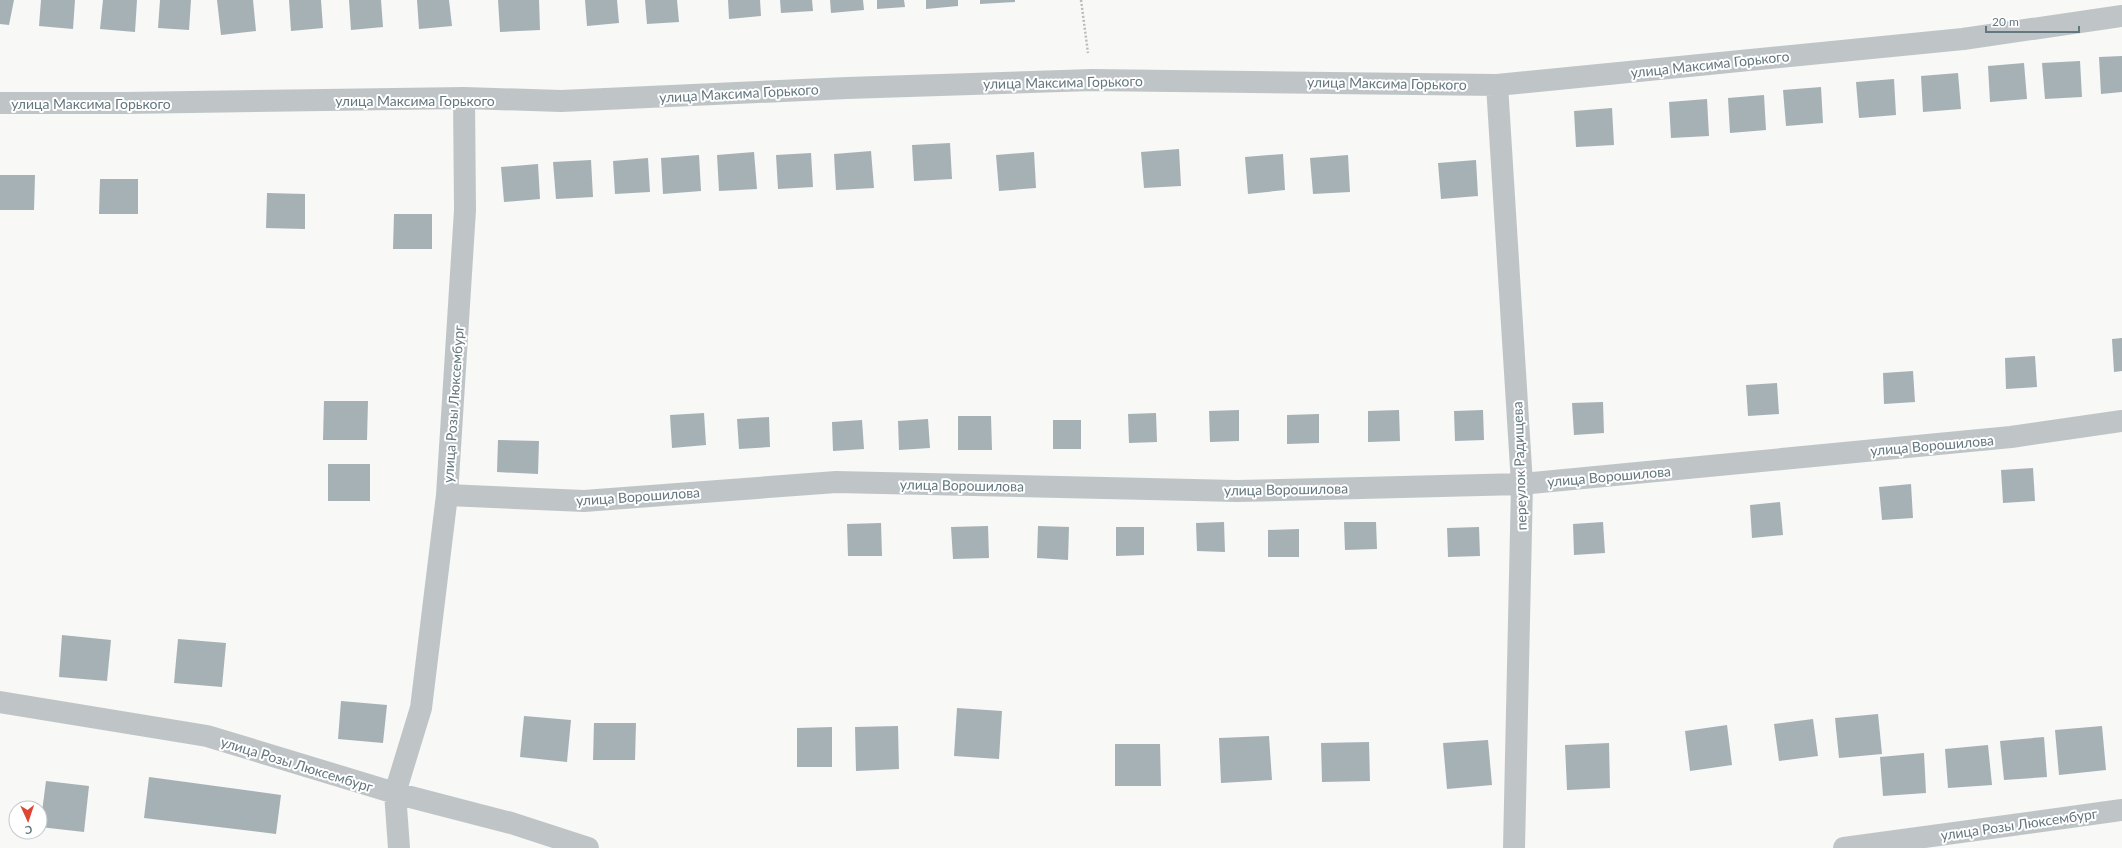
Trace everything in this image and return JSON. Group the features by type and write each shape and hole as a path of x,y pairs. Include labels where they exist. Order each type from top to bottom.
{"street":[{"name":"улица Максима Горького","path":"0,103 125,103 464,98 561,101 847,88 1092,80 1497,85 1963,39 2122,16"},
{"name":"переулок Радищева","path":"1497,85 1522,484 1514,848"},
{"name":"улица Розы Люксембург","path":"395,794 421,708 447,495 466,210 464,98"},
{"name":"улица Ворошилова","path":"447,495 584,501 836,482 1237,491 1522,484 2011,437 2122,422"},
{"name":"улица Розы Люксембург","path":"0,702 207,736 395,794 511,823 588,848"},
{"path":"395,794 399,848"},
{"name":"улица Розы Люксембург","path":"1844,848 2122,810"}],"path":[{"path":"1082,0 1092,80"}],"building":[{"path":"0,0 14,0 9,25 0,24"},
{"path":"41,0 75,0 73,29 39,26"},
{"path":"103,0 137,0 135,32 100,29"},
{"path":"160,0 191,0 189,30 158,28"},
{"path":"217,0 253,0 256,31 221,35"},
{"path":"289,0 321,0 323,28 291,31"},
{"path":"349,0 381,0 383,27 351,30"},
{"path":"417,0 449,0 452,26 419,29"},
{"path":"498,0 539,0 540,30 500,32"},
{"path":"585,0 617,0 619,23 587,26"},
{"path":"645,0 677,0 679,22 647,24"},
{"path":"728,0 760,0 761,16 729,19"},
{"path":"780,0 812,0 813,11 781,13"},
{"path":"830,0 863,0 864,10 831,13"},
{"path":"877,0 904,0 905,7 877,9"},
{"path":"926,0 958,0 958,6 926,9"},
{"path":"980,0 1015,0 1015,2 980,4"},
{"path":"2122,56 2122,92 2101,94 2099,57"},
{"path":"2080,61 2082,97 2045,99 2042,63"},
{"path":"2024,63 2027,99 1990,102 1988,66"},
{"path":"1958,73 1961,109 1923,112 1921,76"},
{"path":"1894,79 1896,115 1859,118 1856,82"},
{"path":"1821,87 1823,123 1786,126 1783,90"},
{"path":"1764,95 1766,130 1730,133 1728,98"},
{"path":"1707,99 1709,136 1671,138 1669,102"},
{"path":"1612,108 1614,145 1576,147 1574,111"},
{"path":"950,143 952,179 914,181 912,145"},
{"path":"1179,149 1181,186 1144,188 1141,152"},
{"path":"871,151 874,188 836,190 834,154"},
{"path":"754,152 757,189 719,191 717,155"},
{"path":"1034,152 1036,188 999,191 996,155"},
{"path":"811,153 813,187 778,189 776,155"},
{"path":"1283,154 1285,190 1248,194 1245,157"},
{"path":"699,155 701,191 663,194 661,158"},
{"path":"1348,155 1350,192 1313,194 1310,158"},
{"path":"648,158 650,192 615,194 613,161"},
{"path":"591,160 593,197 556,199 553,162"},
{"path":"1476,160 1478,196 1441,199 1438,163"},
{"path":"538,164 540,199 504,202 501,167"},
{"path":"0,175 35,175 34,210 0,210"},
{"path":"100,179 138,179 138,214 99,214"},
{"path":"267,193 305,194 305,229 266,228"},
{"path":"394,214 432,214 432,249 393,249"},
{"path":"2122,338 2122,371 2114,372 2112,339"},
{"path":"2035,356 2037,387 2006,389 2005,358"},
{"path":"1913,371 1915,402 1884,404 1883,373"},
{"path":"1777,383 1779,414 1748,416 1746,385"},
{"path":"324,401 368,401 367,440 323,440"},
{"path":"1603,402 1604,433 1574,435 1572,403"},
{"path":"1239,410 1239,441 1210,442 1209,411"},
{"path":"1399,410 1400,441 1368,442 1368,411"},
{"path":"1483,410 1484,440 1455,441 1454,411"},
{"path":"704,413 706,445 672,448 670,415"},
{"path":"1156,413 1157,442 1129,443 1128,414"},
{"path":"1319,414 1319,443 1287,444 1287,415"},
{"path":"958,416 991,416 992,450 958,450"},
{"path":"769,417 770,447 739,449 737,419"},
{"path":"928,419 930,448 899,450 898,421"},
{"path":"862,420 864,449 833,451 832,422"},
{"path":"1053,420 1081,420 1081,449 1053,449"},
{"path":"498,440 539,441 538,474 497,472"},
{"path":"328,464 370,464 370,501 328,501"},
{"path":"2033,468 2035,501 2003,503 2001,470"},
{"path":"1911,484 1913,518 1882,520 1879,487"},
{"path":"1780,502 1783,535 1752,538 1750,505"},
{"path":"1224,522 1225,552 1197,551 1196,523"},
{"path":"1344,522 1376,522 1377,549 1345,550"},
{"path":"1603,522 1605,553 1574,555 1573,524"},
{"path":"881,523 882,556 848,556 847,524"},
{"path":"988,526 989,558 953,559 951,527"},
{"path":"1038,526 1069,527 1068,560 1037,558"},
{"path":"1116,527 1144,527 1144,555 1116,556"},
{"path":"1479,527 1480,556 1448,557 1447,528"},
{"path":"1299,529 1299,557 1268,557 1268,530"},
{"path":"62,635 111,640 107,681 59,677"},
{"path":"178,639 226,643 222,687 174,683"},
{"path":"341,701 387,705 383,743 338,739"},
{"path":"957,708 1002,711 999,759 954,756"},
{"path":"1878,714 1882,754 1839,758 1835,718"},
{"path":"524,716 571,720 567,762 520,757"},
{"path":"1813,719 1818,756 1779,761 1774,724"},
{"path":"594,723 636,723 635,760 593,760"},
{"path":"1727,725 1732,765 1690,771 1685,731"},
{"path":"898,726 899,769 856,771 855,727"},
{"path":"2102,726 2106,770 2059,775 2055,730"},
{"path":"832,727 832,767 797,767 797,728"},
{"path":"1269,736 1272,780 1221,783 1219,738"},
{"path":"2044,737 2047,777 2004,780 2000,741"},
{"path":"1488,740 1492,785 1447,789 1443,743"},
{"path":"1369,742 1370,781 1322,782 1321,743"},
{"path":"1609,743 1610,788 1567,790 1565,745"},
{"path":"1115,744 1160,744 1161,786 1115,786"},
{"path":"1988,745 1992,785 1948,788 1945,749"},
{"path":"1924,753 1926,793 1883,796 1880,757"},
{"path":"149,777 281,795 276,834 144,818"},
{"path":"46,781 89,786 84,832 48,828 48,800 44,800"}]}
